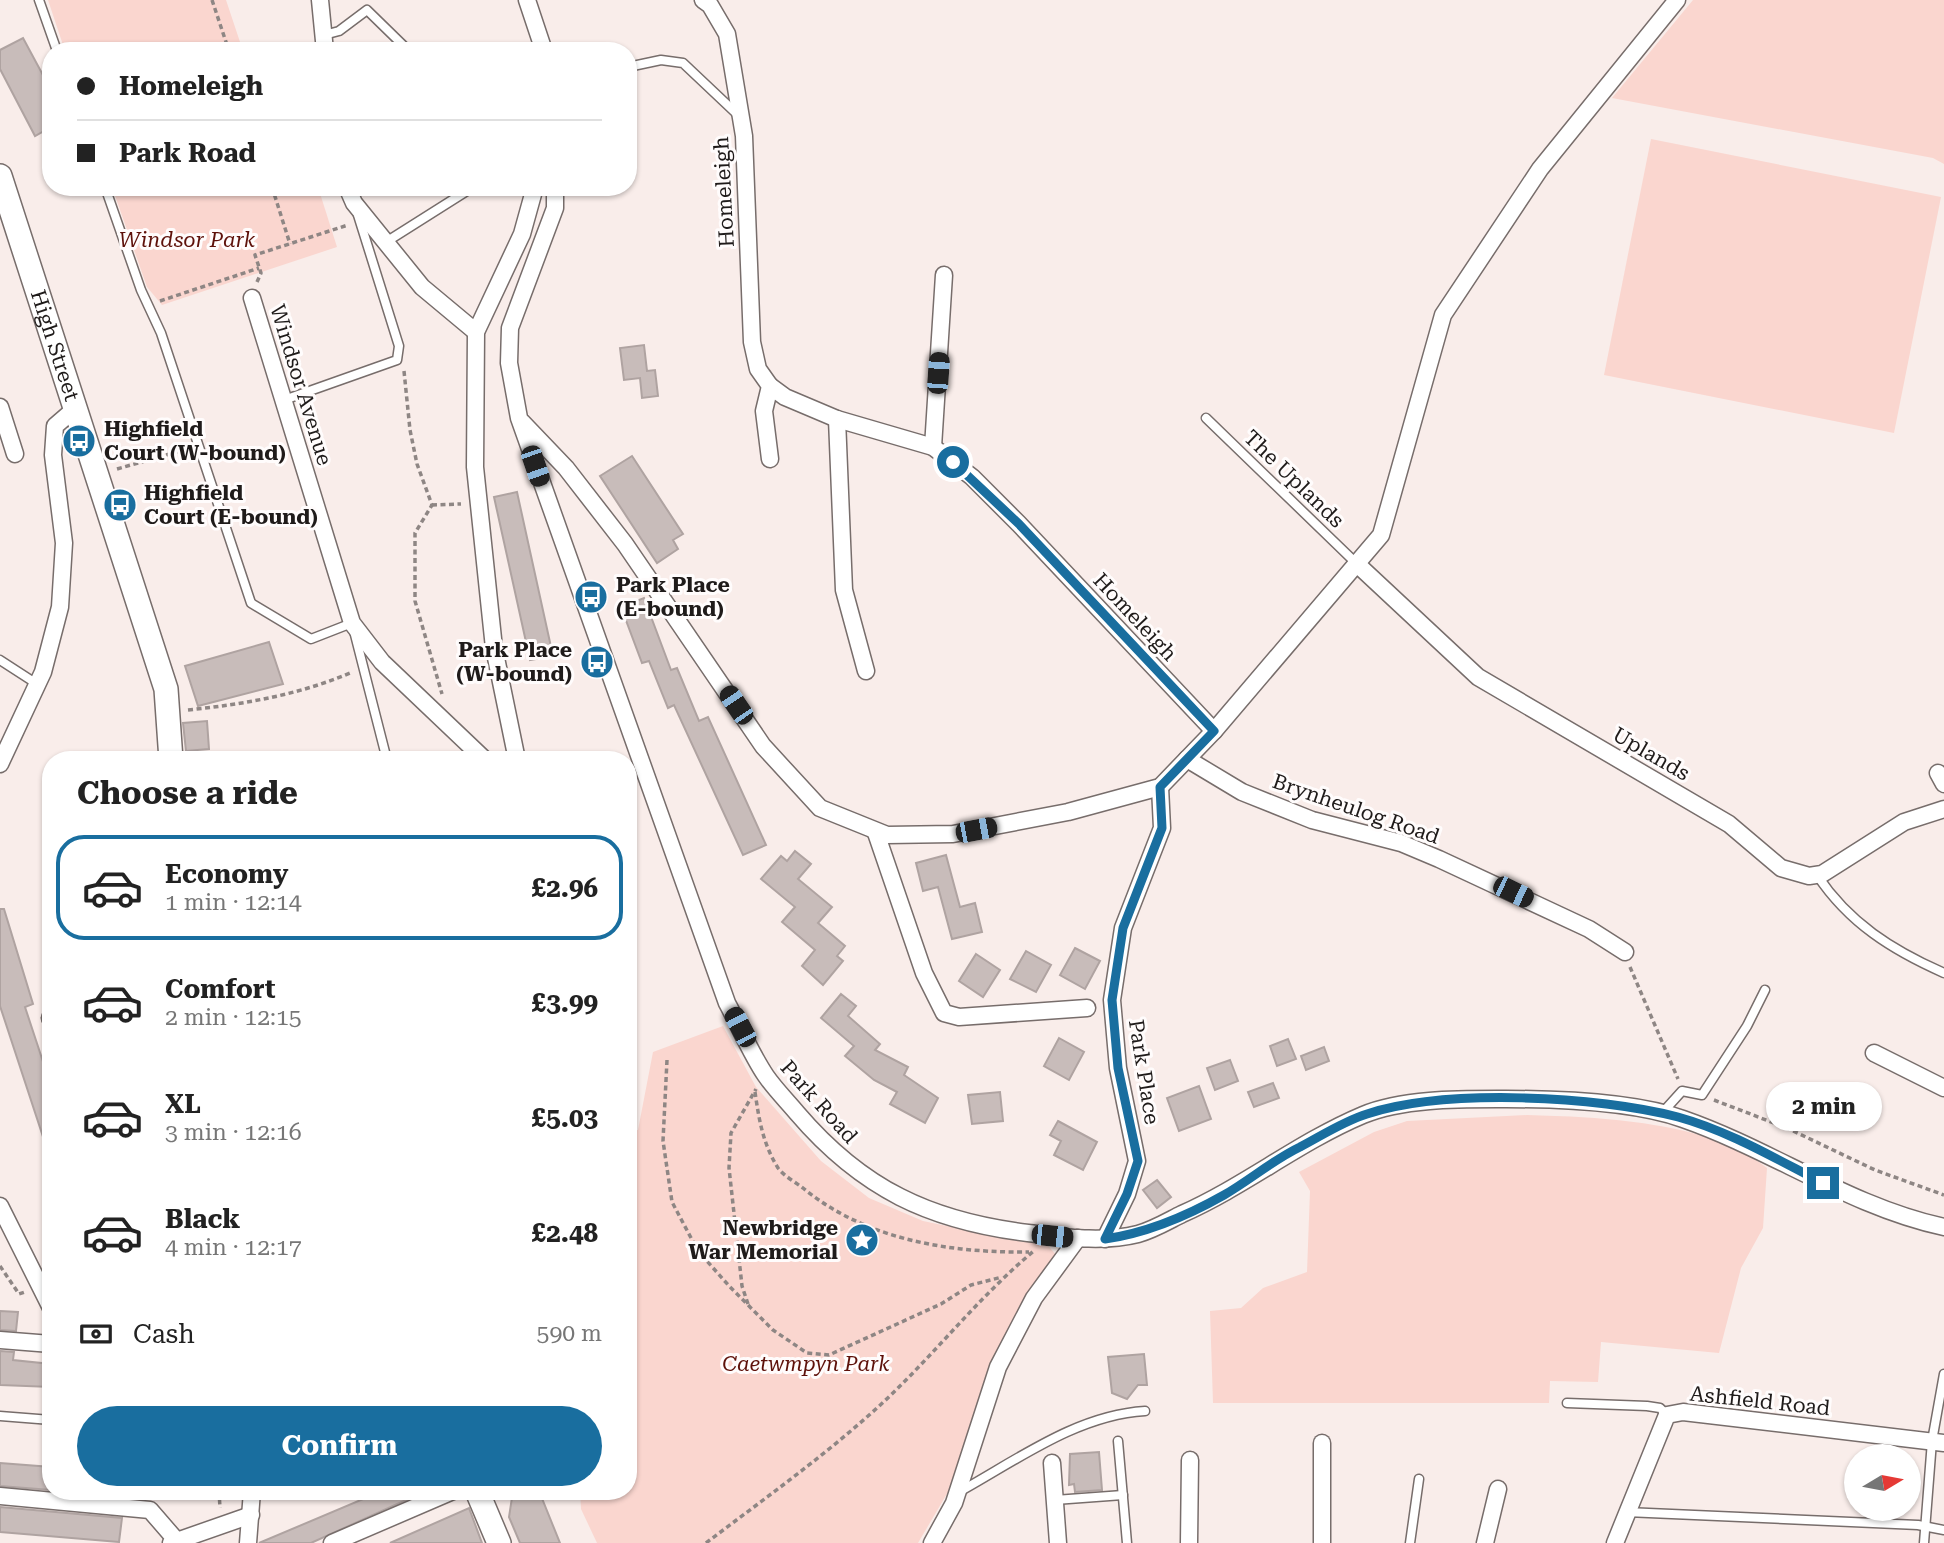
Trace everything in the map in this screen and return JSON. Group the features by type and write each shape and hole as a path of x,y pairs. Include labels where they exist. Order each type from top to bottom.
{"street":[{"path":"320,0 324,42"},
{"path":"527,0 541,42"},
{"name":"Homeleigh","path":"703,0 710,5 727,34 740,117 752,342 758,369 770,386 785,397 836,419 933,447 972,478 1000,506 1214,731"},
{"path":"519,418 566,468 625,544 763,746 820,808 876,833 953,834 1068,813 1160,787 1214,731 1381,535 1443,315 1540,169 1677,0"},
{"name":"High Street","path":"0,176 77,407 166,689 170,751"},
{"path":"351,196 422,287 476,332"},
{"path":"515,751 494,648 475,467 476,332 522,234 533,196"},
{"name":"Park Road","path":"555,196 555,208 510,328 509,363 519,418 727,1003 766,1076 826,1146 868,1181 924,1210 968,1223 1052,1236 1105,1239 1139,1234 1223,1196 1296,1149 1366,1114 1430,1101 1507,1099 1589,1103 1661,1114 1738,1140 1844,1194 1944,1227"},
{"path":"933,447 944,275"},
{"name":"Windsor Avenue","path":"252,298 352,623 382,662 476,751"},
{"path":"770,386 764,411 770,459"},
{"path":"0,407 15,454"},
{"path":"0,764 43,672 60,607 64,543 53,455 55,426 77,407"},
{"path":"836,419 844,590 866,671"},
{"name":"Uplands","path":"1358,565 1478,677 1729,824 1781,867 1800,874 1817,875"},
{"name":"Brynheulog Road","path":"1188,759 1242,792 1312,820 1401,843 1500,886 1589,929 1625,952"},
{"name":"Park Place","path":"1105,1239 1127,1194 1138,1161 1118,1068 1112,1000 1123,928 1162,828 1160,787"},
{"path":"1817,875 1904,821 1944,809"},
{"path":"876,833 924,973 944,1013 960,1017 1087,1008"},
{"path":"1874,1053 1944,1088"},
{"path":"0,1206 42,1290"},
{"path":"932,1543 956,1494 998,1367 1034,1298 1079,1238"},
{"path":"0,1340 42,1343"},
{"name":"Ashfield Road","path":"1615,1543 1667,1415 1683,1412 1938,1442"},
{"path":"1322,1443 1322,1543"},
{"path":"1189,1543 1190,1460"},
{"path":"1052,1463 1058,1543"},
{"path":"1485,1543 1498,1489"},
{"path":"0,1496 42,1500"},
{"path":"43,1500 150,1510 173,1541 251,1515"},
{"path":"248,1543 252,1500"},
{"path":"332,1543 432,1500"},
{"path":"481,1500 499,1543"}],"lane":[{"path":"39,0 54,42"},
{"path":"325,42 367,10 400,42"},
{"path":"637,65 661,60 682,63 740,117"},
{"path":"108,196 161,333 251,604 312,639 352,623 385,751"},
{"path":"284,400 397,360 400,346 350,196"},
{"path":"386,242 459,196"},
{"name":"The Uplands","path":"1206,418 1358,565"},
{"path":"0,660 37,684"},
{"path":"1817,875 1833,899 1877,938 1944,973"},
{"path":"1661,1114 1682,1091 1702,1095 1747,1026 1765,990"},
{"path":"1924,1543 1944,1374"},
{"path":"1567,1403 1647,1406 1660,1408 1667,1415"},
{"path":"956,1494 1058,1436 1120,1412 1145,1411"},
{"path":"0,1416 42,1419"},
{"path":"1118,1441 1127,1543"},
{"path":"1410,1543 1419,1479"},
{"path":"1055,1500 1123,1495"},
{"path":"1626,1512 1925,1526 1944,1530"}],"path":[{"path":"212,0 226,42"},
{"path":"275,196 290,244"},
{"path":"252,298 261,272 255,256 360,221"},
{"path":"148,304 259,267"},
{"path":"400,346 417,464 432,505"},
{"path":"99,475 199,446"},
{"path":"432,505 479,504"},
{"path":"432,505 415,533 415,601 443,698"},
{"path":"168,712 242,705 312,689 362,668"},
{"path":"1625,952 1682,1091"},
{"path":"667,1060 663,1142 673,1202 698,1251 773,1330 807,1353 829,1355 941,1304 971,1284 1002,1277"},
{"path":"749,1306 742,1286 729,1168 731,1133 766,1076"},
{"path":"755,1090 761,1134 780,1170 817,1200 863,1225 906,1239 978,1252 1032,1252"},
{"path":"1702,1095 1787,1128 1875,1171 1944,1195"},
{"path":"706,1543 815,1461 879,1406 1002,1277 1052,1236"}],"green space":[{"path":"48,0 226,0 240,42 62,42"},
{"path":"1693,0 1944,0 1944,164 1933,158 1612,98"},
{"path":"1651,139 1941,197 1894,433 1604,375"},
{"name":"Windsor Park","path":"115,196 321,196 337,247 162,305 147,287"},
{"name":"Caetwmpyn Park","path":"723,1026 756,1087 821,1161 869,1198 923,1221 1023,1242 1044,1241 1057,1256 971,1429 948,1492 918,1543 597,1543 581,1509 580,1500 637,1500 637,1130 653,1052"},
{"path":"1527,1115 1619,1120 1685,1131 1743,1152 1767,1168 1763,1228 1741,1268 1719,1353 1601,1342 1598,1382 1550,1381 1549,1403 1213,1403 1210,1311 1241,1308 1263,1288 1307,1272 1310,1191 1299,1172 1374,1132 1407,1121"}],"building":[{"path":"23,38 42,73 42,132 35,136 0,69 0,50"},
{"path":"644,345 647,371 655,370 658,396 642,398 640,378 624,380 620,348"},
{"path":"632,456 683,534 673,540 678,549 657,563 600,476"},
{"path":"517,492 553,656 530,660 494,497"},
{"path":"644,598 671,670 677,668 699,721 708,717 766,845 743,855 674,705 668,708 649,661 642,663 621,607"},
{"path":"269,642 283,684 198,706 185,666"},
{"path":"207,721 209,749 186,751 183,723"},
{"path":"795,851 811,864 798,879 832,907 818,923 845,946 837,956 843,961 823,985 802,966 815,950 782,922 795,907 761,879 781,856 787,861"},
{"path":"946,855 960,907 975,903 982,932 952,939 938,887 923,891 916,863"},
{"path":"0,909 4,909 33,1004 25,1007 42,1059 42,1134 0,1006"},
{"path":"1075,948 1100,961 1085,989 1060,975"},
{"path":"1026,951 1051,965 1036,992 1010,979"},
{"path":"976,954 1000,970 983,997 959,981"},
{"path":"841,994 856,1006 848,1016 880,1044 875,1050 908,1067 904,1075 938,1098 925,1123 890,1104 897,1092 874,1080 845,1056 854,1046 821,1018"},
{"path":"1059,1038 1084,1052 1069,1080 1044,1066"},
{"path":"1288,1039 1296,1059 1277,1066 1270,1046"},
{"path":"1324,1047 1329,1061 1306,1070 1301,1056"},
{"path":"1230,1060 1238,1081 1215,1090 1207,1068"},
{"path":"1273,1083 1279,1098 1254,1107 1248,1092"},
{"path":"1199,1086 1211,1119 1179,1131 1167,1098"},
{"path":"1000,1092 1003,1121 972,1124 968,1095"},
{"path":"1058,1121 1097,1142 1083,1170 1054,1155 1061,1141 1050,1135"},
{"path":"1157,1180 1171,1197 1157,1208 1143,1190"},
{"path":"0,1311 18,1312 16,1331 0,1330"},
{"path":"0,1351 14,1352 13,1360 42,1363 42,1387 0,1385"},
{"path":"1144,1354 1147,1385 1138,1385 1127,1399 1112,1393 1108,1357"},
{"path":"1099,1452 1102,1490 1075,1492 1074,1484 1069,1485 1070,1454"},
{"path":"0,1463 42,1466 42,1489 0,1486"},
{"path":"361,1500 406,1500 311,1543 259,1543"},
{"path":"512,1500 543,1500 560,1543 520,1543 509,1517"},
{"path":"0,1507 122,1518 119,1542 0,1532"},
{"path":"469,1508 482,1543 390,1543"}],"place":[{"name":"Highfield Court (W-bound)","path":"79,441"},
{"name":"Highfield Court (E-bound)","path":"120,505"},
{"name":"Park Place (E-bound)","path":"591,597"},
{"name":"Park Place (W-bound)","path":"597,662"},
{"name":"Newbridge War Memorial","path":"862,1240"}],"route":[{"path":"953,462 1019,524 1214,731 1160,787 1162,828 1123,928 1112,1000 1118,1068 1138,1161 1127,1194 1105,1239 1139,1234 1223,1196 1296,1149 1366,1114 1430,1101 1507,1099 1589,1103 1661,1114 1738,1140 1823,1183"}]}
